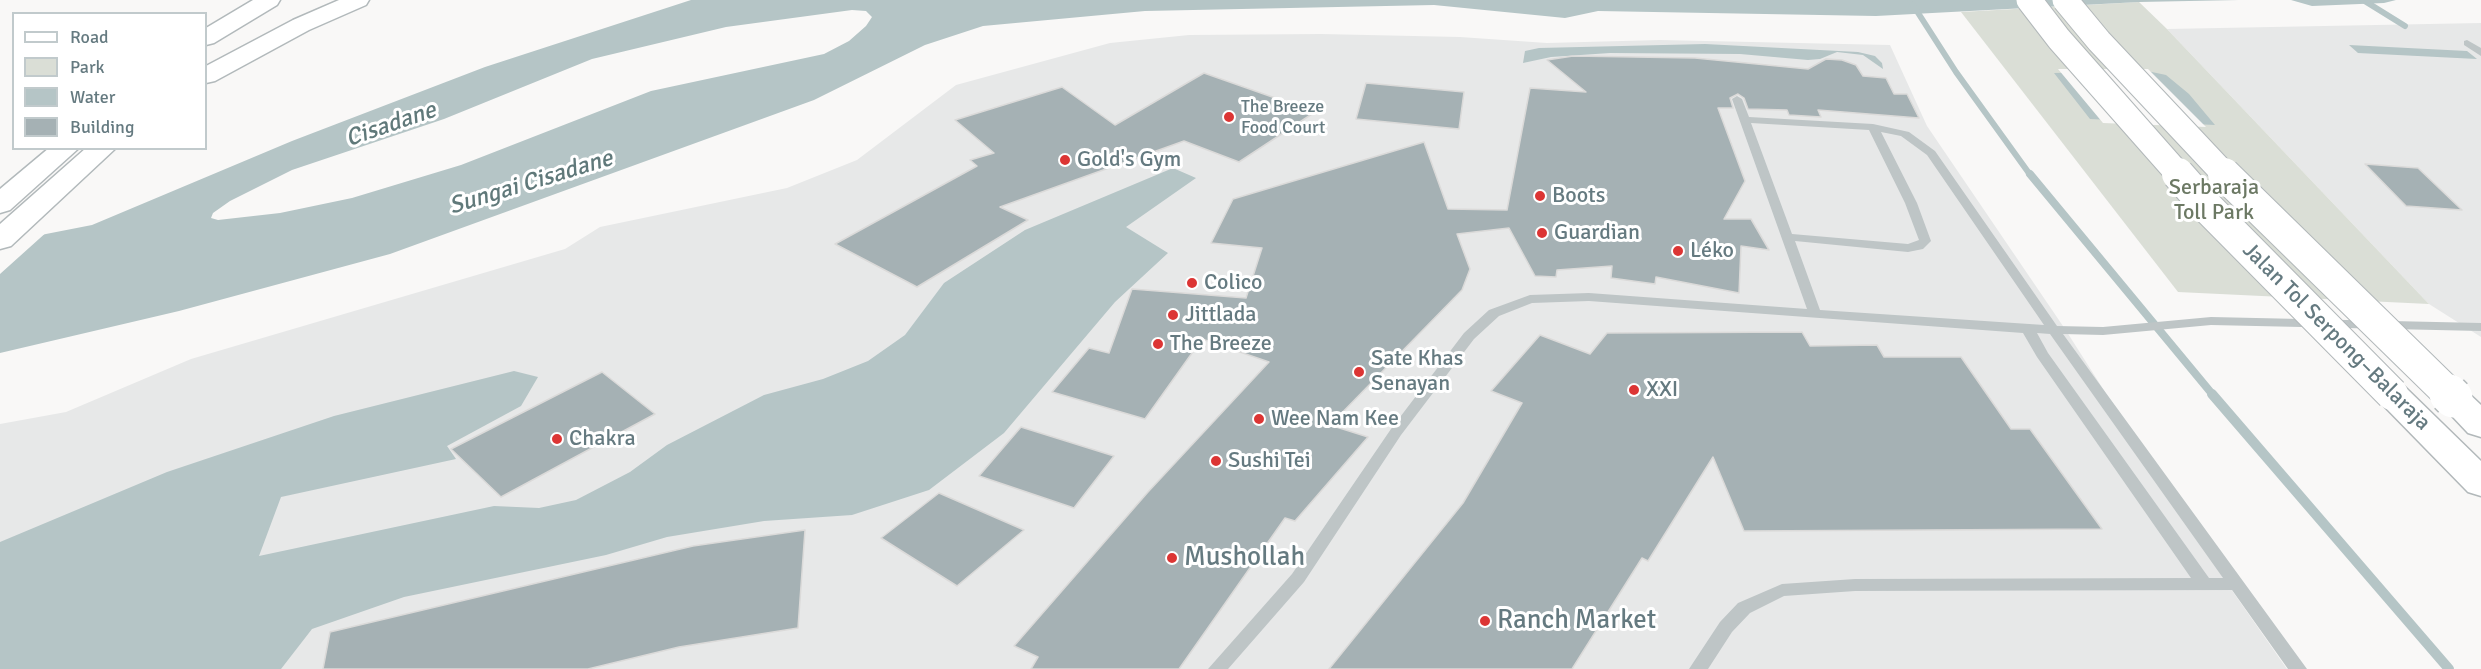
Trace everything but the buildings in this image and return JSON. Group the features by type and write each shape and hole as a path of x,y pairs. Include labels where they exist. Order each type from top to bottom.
{"main road":[{"path":"207,37 268,0"},
{"path":"207,75 301,25 358,0"},
{"name":"Jalan Tol Serpong–Balaraja","path":"2029,0 2059,39 2207,207 2481,483"},
{"name":"Jalan Tol Serpong–Balaraja","path":"2065,0 2099,41 2257,209 2481,425"},
{"path":"0,204 39,171 98,150"},
{"path":"0,240 71,160"}],"lane":[{"path":"2467,43 2481,53"},
{"path":"1737,99 1815,313"},
{"path":"1746,120 1873,127 1905,134 1931,153 2053,329 2298,669"},
{"path":"1789,237 1908,248 1919,246 1925,240 1911,203 1873,127"},
{"path":"1217,669 1298,578 1396,432 1469,336 1494,314 1530,299 1558,297 2028,329 2103,331 2211,321 2481,327"},
{"path":"2028,329 2042,354 2204,584"},
{"path":"1698,669 1726,627 1744,608 1782,591 1855,585 2236,584"}],"shaded area":[{"path":"2481,23 2481,337 2429,304 2167,29"},
{"name":"The Breeze","path":"1321,34 1460,37 1547,43 1660,40 1890,45 1927,126 2065,329 2224,579 2287,669 0,669 0,424 66,412 191,359 565,249 600,227 787,188 857,160 956,85 1110,43 1189,35"}],"green space":[{"name":"Serbaraja Toll Park","path":"2139,2 2429,304 2178,292 1961,12"}],"water":[{"path":"691,0 2239,0 2139,2 1876,16 1598,11 1565,18 1434,5 1145,11 983,26 925,45 814,100 390,254 179,311 0,353 0,243 92,225 292,141 485,67","holes":["852,10 866,11 872,17 866,26 849,41 824,54 651,91 461,165 352,198 280,213 218,220 211,218 213,213 230,201 292,170 444,119 592,59 726,27"]},
{"path":"2291,0 2396,0 2384,3 2312,6"},
{"path":"1705,44 1858,52 1875,56 1882,63 1883,69 1863,55 1837,52 1820,59 1808,60 1740,54 1610,53 1551,57 1523,63 1525,51 1539,48"},
{"path":"2349,45 2467,51 2477,59 2358,53"},
{"path":"2147,71 2166,75 2189,94 2215,125 2090,119 2054,73"},
{"path":"1173,168 1196,178 1126,227 1168,253 1115,302 1004,433 929,490 852,515 764,521 667,537 606,555 404,597 312,629 281,669 0,669 0,542 167,472 334,416 514,371 538,377 521,406 447,446 456,459 281,497 259,556 494,506 539,508 576,500 630,472 667,445 764,395 823,379 868,361 905,335 944,283 1025,230"}],"pier":[{"path":"2058,69 2148,69 2206,127 2103,123"},
{"path":"49,230 0,274 0,240"}],"waterway":[{"path":"2363,0 2405,26"},
{"path":"1913,5 1956,72 2031,176"},
{"path":"2030,174 2213,395"},
{"path":"2212,394 2449,669"}],"place":[{"name":"The Breeze Food Court","path":"1229,117"},
{"name":"Gold's Gym","path":"1065,160"},
{"name":"Boots","path":"1540,196"},
{"name":"Guardian","path":"1542,233"},
{"name":"Léko","path":"1678,251"},
{"name":"Colico","path":"1192,283"},
{"name":"Jittlada","path":"1173,315"},
{"name":"The Breeze","path":"1158,344"},
{"name":"Sate Khas Senayan","path":"1359,372"},
{"name":"XXI","path":"1634,390"},
{"name":"Wee Nam Kee","path":"1259,419"},
{"name":"Chakra","path":"557,439"},
{"name":"Sushi Tei","path":"1216,461"},
{"name":"Mushollah","path":"1172,558"},
{"name":"Ranch Market","path":"1485,621"}],"water label":[{"name":"Cisadane","path":"391,125"},
{"name":"Sungai Cisadane","path":"531,183"}]}
